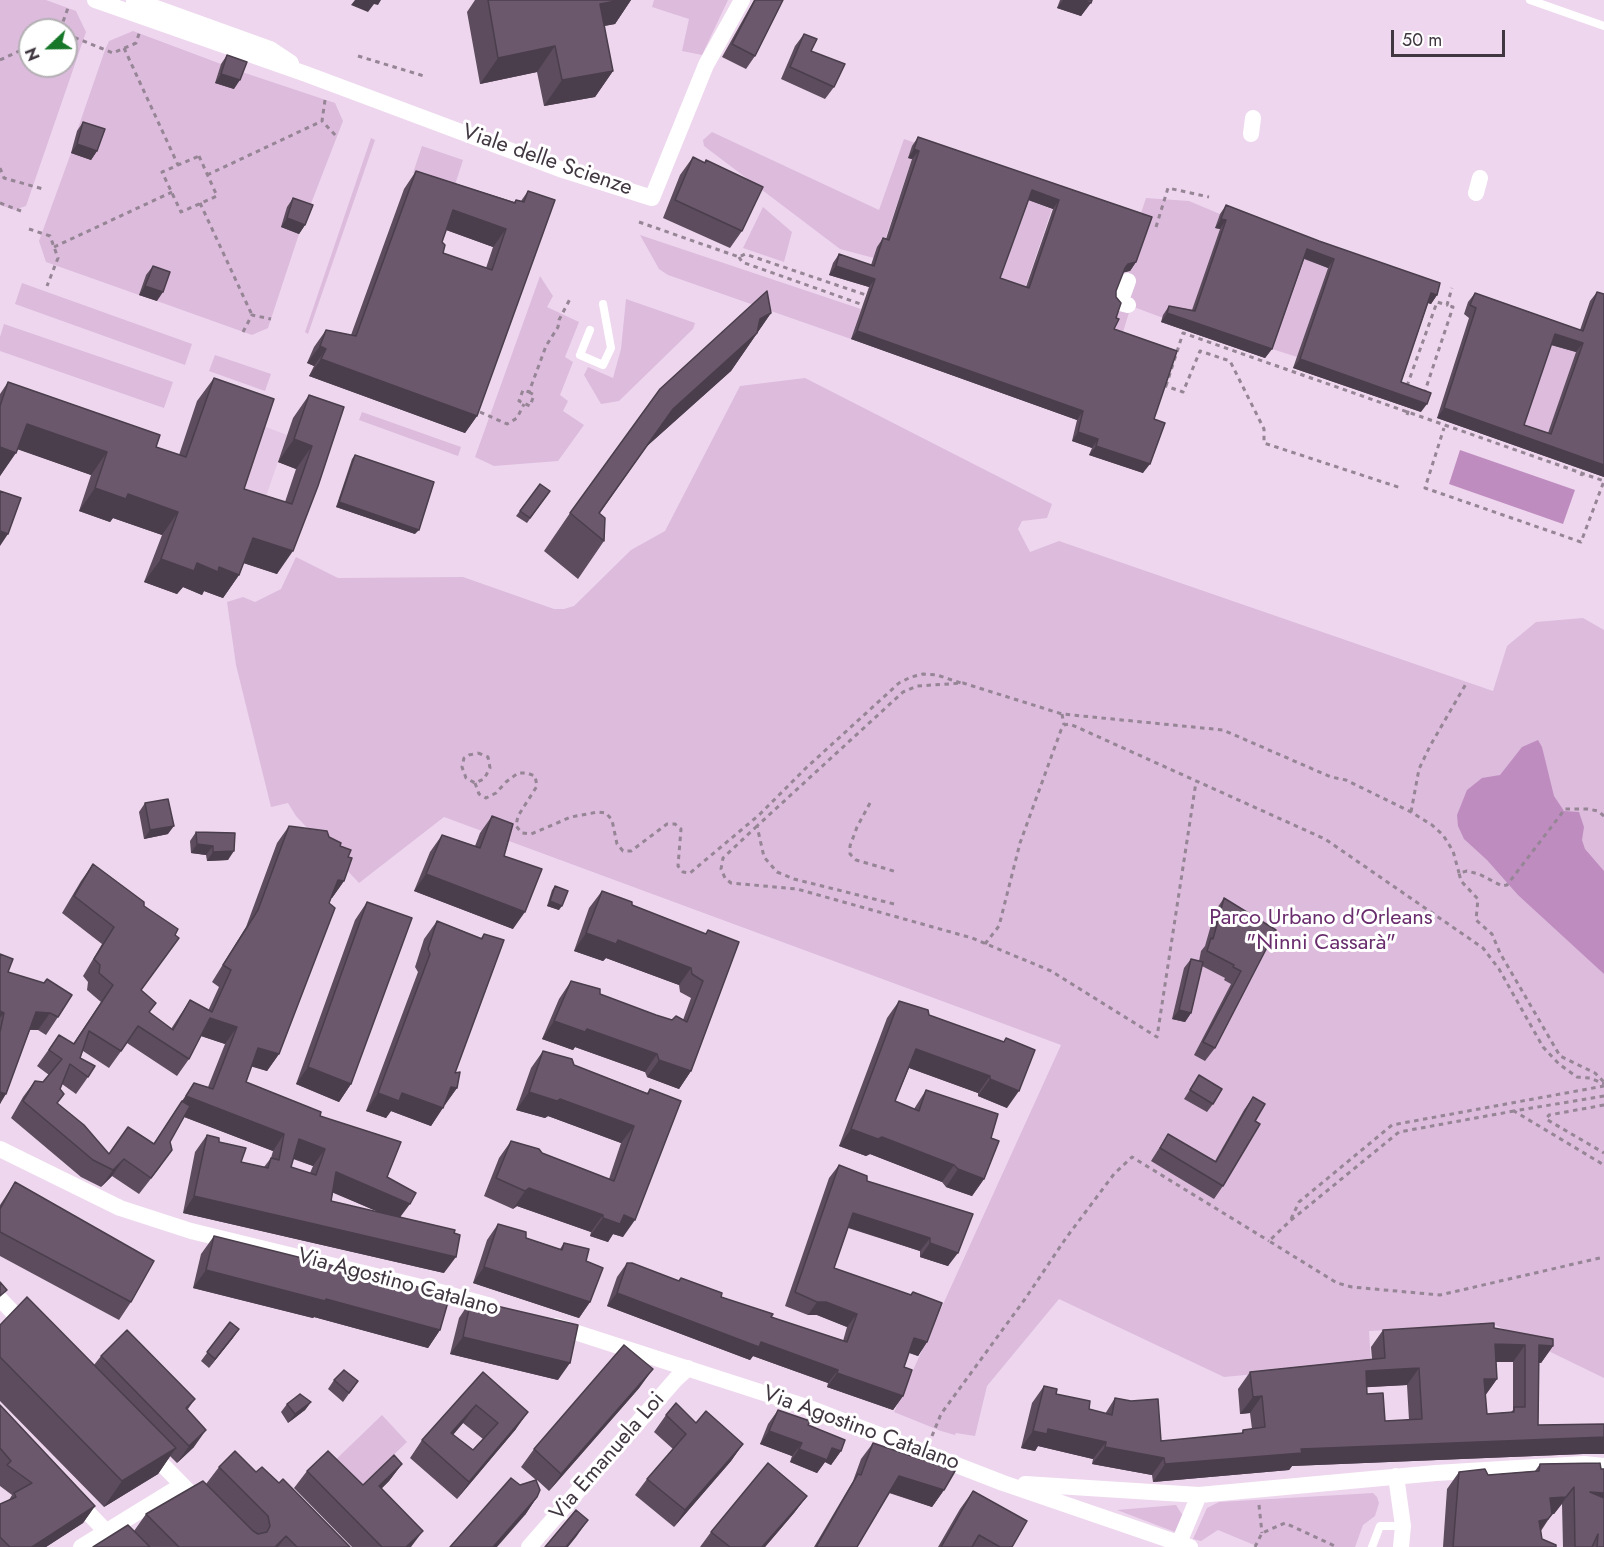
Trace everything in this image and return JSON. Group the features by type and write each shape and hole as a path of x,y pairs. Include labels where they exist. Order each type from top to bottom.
{"street":[{"name":"Viale delle Scienze","path":"95,0 306,74 560,169 652,198 706,65 742,0"},
{"name":"Viale delle Scienze","path":"134,0 270,49 306,74"},
{"path":"1128,281 1120,303 1128,305"},
{"name":"Via Agostino Catalano","path":"0,1149 120,1208 191,1231 433,1290 511,1312"},
{"path":"3,1308 41,1341"},
{"name":"Via Agostino Catalano","path":"544,1322 807,1407 1003,1482 1185,1545"},
{"name":"Via Emanuela Loi","path":"530,1547 676,1378 688,1368"},
{"path":"132,1434 213,1516"},
{"path":"1003,1482 1199,1495 1396,1476 1584,1464 1604,1466"},
{"path":"1396,1476 1403,1526 1401,1547"},
{"path":"81,1547 182,1485"},
{"path":"63,1487 121,1547"},
{"path":"1185,1545 1199,1495"}],"lane":[{"path":"1530,0 1604,26"},
{"path":"590,330 580,355 603,364 611,348 603,304"},
{"path":"1372,1547 1380,1526 1403,1526"}],"path":[{"path":"64,18 68,8"},
{"path":"78,39 113,53 136,43 142,27"},
{"path":"124,48 178,165"},
{"path":"0,60 18,52"},
{"path":"358,56 424,76"},
{"path":"325,100 322,121 336,137"},
{"path":"207,175 322,121"},
{"path":"199,156 217,196 181,212 162,172 178,165 199,156"},
{"path":"0,168 4,177 43,189"},
{"path":"1156,227 1168,188 1209,197"},
{"path":"54,247 172,192"},
{"path":"0,203 21,211"},
{"path":"200,203 252,315"},
{"path":"639,222 739,257 742,262 873,309"},
{"path":"29,229 50,236 58,258 47,286"},
{"path":"739,257 745,254 840,284 876,298"},
{"path":"1447,305 1452,288"},
{"path":"530,392 546,346 558,327 559,320 571,297"},
{"path":"1406,392 1437,302 1453,307 1422,398"},
{"path":"252,315 271,319"},
{"path":"243,332 252,315"},
{"path":"1166,386 1183,333 1407,414 1604,481 1581,542 1425,488 1444,428"},
{"path":"1153,382 1184,392 1200,351 1230,360 1264,429 1264,443 1401,488"},
{"path":"523,390 530,392 534,395 530,406 519,401 523,390"},
{"path":"1407,414 1411,402"},
{"path":"480,412 507,424 517,418 524,404"},
{"path":"475,783 484,779 490,768 488,757 478,753 464,758 462,767 466,778 475,783 479,794 486,798 496,793 518,773 536,776 537,786 518,816 516,826 522,833 531,834 571,818 598,812 606,813 612,820 617,844 623,851 631,851 667,824 675,824 681,829 678,866 683,872 690,873 759,815 806,768 899,683 911,676 937,675 1062,714 1223,730 1331,777 1346,780 1411,812 1443,835 1453,851 1461,881 1478,899 1476,920 1492,934 1500,953 1560,1056 1595,1073 1604,1084"},
{"path":"1411,812 1419,770 1430,746 1467,682"},
{"path":"963,683 917,686 903,692 723,858 721,869 725,878 738,885 797,889 932,926 985,944 1051,971 1157,1037 1196,782"},
{"path":"985,944 999,926 1020,843 1064,725 1062,714"},
{"path":"1064,725 1070,724 1325,839 1483,948 1499,969 1543,1047 1559,1064 1577,1077 1590,1078 1604,1084"},
{"path":"870,803 857,827 850,846 850,854 856,860 897,872"},
{"path":"1459,873 1467,871 1479,874 1502,886 1508,885 1565,809 1588,809 1598,811 1604,816"},
{"path":"757,826 764,857 777,872 794,879 894,904"},
{"path":"1290,1221 1299,1202 1392,1125 1604,1084"},
{"path":"1269,1241 1290,1221 1399,1132 1604,1096"},
{"path":"1604,1106 1550,1115 1546,1119 1604,1153"},
{"path":"1514,1111 1604,1165"},
{"path":"932,1436 941,1414 1025,1299 1066,1238 1114,1174 1132,1157 1337,1282 1352,1287 1440,1295 1479,1288 1604,1257"},
{"path":"1256,1547 1262,1533 1260,1512"},
{"path":"1262,1533 1286,1523 1337,1547"}],"shaded area":[{"path":"258,424 287,435 257,523 228,512"},
{"path":"1460,450 1575,490 1563,524 1449,484"},
{"path":"1538,740 1542,747 1554,796 1564,811 1579,812 1584,827 1582,840 1585,849 1604,871 1604,974 1518,895 1487,860 1464,839 1458,826 1457,815 1467,790 1482,778 1500,775 1522,747"}],"green space":[{"path":"0,0 46,0 76,11 86,32 78,55 78,18 18,18 18,78 70,78 26,206 14,210 0,205"},
{"path":"654,0 728,0 702,55 682,51 689,19 652,7"},
{"path":"133,31 221,64 215,83 242,72 335,103 343,121 307,214 281,227 299,234 268,328 252,335 157,301 164,282 146,275 139,295 46,262 39,241 71,153 91,159 98,138 77,131 105,50 109,41"},
{"path":"712,132 879,210 904,139 1139,219 1146,198 1189,201 1220,214 1215,228 1220,229 1189,320 1182,325 1131,306 1120,342 1109,326 1146,227 908,157 912,159 882,249 874,258 840,249 704,146 703,140"},
{"path":"371,138 375,140 308,334 305,332"},
{"path":"422,146 463,160 454,188 413,173"},
{"path":"1026,199 1052,209 1022,297 994,287"},
{"path":"763,207 792,232 784,262 743,248"},
{"path":"640,235 861,309 851,339 668,275 659,269"},
{"path":"1301,257 1328,268 1297,357 1269,348"},
{"path":"540,276 553,296 547,307 579,322 565,357 573,362 560,395 568,401 563,411 584,425 558,461 494,466 475,457"},
{"path":"22,283 192,344 185,365 15,304"},
{"path":"626,299 695,323 693,329 619,401 601,404 584,375 588,367 613,378 621,349"},
{"path":"4,324 173,382 164,408 0,351 0,337"},
{"path":"1548,344 1576,352 1545,443 1517,435"},
{"path":"215,355 271,374 265,391 209,371"},
{"name":"Parco Urbano d'Orleans \"Ninni Cassarà\"","path":"805,378 1052,504 1047,518 1022,521 1018,529 1030,552 1059,541 1493,691 1507,646 1536,622 1583,618 1604,630 1604,1378 1495,1325 1369,1331 1371,1363 1224,1377 1059,1299 987,1386 975,1436 956,1433 955,1435 941,1431 894,1412 1061,1045 444,817 359,883 296,816 288,803 271,807 236,665 227,602 243,597 255,602 281,589 296,557 338,578 463,577 554,609 574,606 631,550 665,531 740,386"},
{"path":"362,412 461,447 458,456 359,420"},
{"path":"382,1415 407,1442 351,1496 325,1470"},
{"path":"1373,1493 1379,1503 1375,1516 1363,1525 1355,1547 1259,1547 1218,1530 1201,1541 1193,1539 1207,1508 1219,1502"},
{"path":"1176,1505 1183,1516 1175,1532 1117,1510"}],"building":[{"path":"488,0 621,0 600,4 613,71 562,80 555,46 498,58"},
{"path":"755,0 783,0 755,56 732,44"},
{"path":"804,34 817,39 811,51 845,64 834,87 790,67"},
{"path":"227,55 247,62 240,80 221,74"},
{"path":"83,122 105,129 97,151 77,144"},
{"path":"918,137 1152,217 1136,262 1128,264 1125,268 1116,291 1116,297 1121,303 1116,318 1119,319 1114,329 1177,351 1154,419 1165,423 1150,464 1096,446 1098,439 1078,432 1083,411 857,331 875,279 836,266 839,254 874,266 883,238 889,240 919,151 914,149","holes":["1032,190 1059,200 1029,288 1000,278"]},
{"path":"693,157 705,163 706,160 763,187 742,231 675,200"},
{"path":"416,171 515,203 516,200 524,202 528,191 555,200 477,416 321,359 326,349 320,346 326,330 356,336","holes":["453,210 506,229 492,270 443,253 445,245 442,242"]},
{"path":"293,198 313,205 305,225 287,218"},
{"path":"1226,205 1319,241 1440,283 1437,295 1431,293 1401,382 1431,393 1427,404 1300,359 1334,259 1307,249 1272,349 1167,313 1169,306 1195,311 1226,220 1221,219"},
{"path":"153,266 170,272 163,292 145,286"},
{"path":"767,291 771,313 760,319 757,333 673,409 599,513 605,518 604,541 570,513 660,389"},
{"path":"1597,292 1604,294 1604,465 1444,408 1476,308 1470,305 1475,293 1583,331","holes":["1555,334 1583,343 1551,434 1524,425"]},
{"path":"214,378 274,399 244,489 292,504 312,446 294,439 309,395 344,407 318,486 293,551 253,538 239,575 219,567 218,572 197,563 194,571 161,559 178,512 128,494 126,499 95,488 107,452 27,424 16,453 0,447 0,406 8,382 160,435 156,447 186,457"},
{"path":"355,455 434,482 419,530 339,502"},
{"path":"540,484 550,491 530,518 520,511"},
{"path":"0,491 21,498 8,534 0,531"},
{"path":"168,799 174,826 150,830 145,803"},
{"path":"492,816 513,824 504,856 542,869 525,912 426,874 442,835 480,848"},
{"path":"289,826 327,831 329,837 341,843 340,846 351,850 348,857 352,858 344,881 338,880 329,903 335,908 279,1054 258,1048 246,1082 321,1112 320,1116 401,1142 387,1177 416,1193 410,1204 336,1172 331,1201 455,1230 454,1233 460,1235 456,1257 194,1196 207,1135 219,1138 219,1142 246,1148 241,1162 268,1168 271,1158 279,1160 284,1134 186,1096 194,1083 213,1089 237,1027 210,1018 189,1059 138,1026 121,1051 89,1031 80,1058 95,1066 88,1077 70,1064 60,1089 64,1094 57,1103 84,1125 109,1154 128,1127 154,1144 182,1101 190,1106 170,1142 172,1150 151,1178 124,1159 113,1170 93,1160 23,1101 35,1081 43,1082 62,1059 49,1050 59,1035 74,1044 113,985 99,973 100,965 94,959 114,927 74,896 93,864 144,902 144,906 178,929 175,935 179,938 141,990 156,1003 149,1012 173,1030 190,1000 212,1012 231,970 223,965 258,910","holes":["299,1139 325,1149 316,1175 291,1167"]},
{"path":"196,832 235,833 234,851 213,852 213,846 197,844"},
{"path":"555,886 568,891 562,906 550,901"},
{"path":"602,891 706,934 708,930 739,942 691,1071 659,1060 657,1054 587,1029 585,1032 554,1021 571,981 600,989 600,994 656,1015 672,1020 676,1016 687,1022 703,981 692,974 691,968 618,940 616,944 586,933"},
{"path":"1224,898 1276,930 1215,1048 1203,1042 1241,971 1207,951 1211,938 1213,939"},
{"path":"367,902 412,918 351,1084 308,1067"},
{"path":"437,921 482,939 484,934 504,940 455,1073 460,1072 457,1088 451,1087 443,1108 402,1093 399,1101 378,1093 430,954 428,949"},
{"path":"0,954 13,959 8,972 44,983 47,979 72,995 58,1017 50,1013 36,1012 6,1094 0,1092 0,1032 4,1013 0,1011"},
{"path":"1191,959 1203,962 1191,1013 1179,1010"},
{"path":"899,1001 928,1010 929,1015 1004,1042 1006,1038 1035,1050 1019,1091 990,1079 990,1076 916,1049 895,1101 919,1111 926,1090 998,1114 991,1138 999,1141 984,1179 882,1137 878,1139 851,1129"},
{"path":"543,1051 572,1059 574,1065 648,1094 650,1089 681,1101 635,1220 624,1215 620,1224 603,1218 603,1215 529,1188 525,1191 496,1178 511,1141 539,1149 542,1153 614,1181 634,1126 560,1099 557,1101 529,1092"},
{"path":"1199,1075 1222,1089 1213,1104 1190,1090"},
{"path":"1253,1097 1265,1104 1255,1121 1260,1124 1223,1186 1160,1148 1168,1134 1216,1162"},
{"path":"839,1165 867,1176 867,1181 973,1214 958,1253 930,1243 930,1238 853,1213 834,1268 911,1295 913,1292 942,1303 927,1342 914,1338 904,1367 912,1370 903,1396 837,1373 838,1370 761,1342 759,1347 617,1293 627,1263 632,1263 679,1281 681,1278 722,1293 721,1297 773,1314 771,1317 847,1342 857,1314 826,1302 817,1302 795,1292"},
{"path":"15,1182 154,1261 131,1302 0,1232 0,1209"},
{"path":"498,1224 526,1232 526,1238 562,1250 564,1243 589,1249 586,1261 603,1268 590,1302 484,1267"},
{"path":"214,1236 450,1295 440,1330 206,1270"},
{"path":"0,1282 7,1290 0,1296"},
{"path":"27,1297 176,1448 122,1481 0,1357 0,1325"},
{"path":"471,1300 578,1325 570,1363 463,1337"},
{"path":"230,1322 239,1329 215,1359 207,1352"},
{"path":"1494,1323 1494,1328 1553,1339 1553,1346 1539,1345 1538,1425 1604,1424 1604,1437 1301,1449 1302,1453 1165,1464 1164,1458 1105,1447 1106,1442 1048,1429 1047,1434 1033,1431 1044,1386 1057,1389 1056,1394 1090,1401 1089,1409 1112,1415 1115,1398 1131,1401 1158,1399 1161,1441 1243,1433 1243,1430 1265,1427 1262,1396 1253,1397 1250,1372 1385,1358 1383,1330","holes":["1495,1344 1525,1345 1525,1407 1514,1407 1514,1412 1487,1414 1484,1379 1497,1379","1419,1368 1422,1419 1385,1421 1383,1393 1367,1394 1366,1371"]},
{"path":"127,1330 195,1399 186,1408 206,1430 189,1446 101,1356"},
{"path":"624,1345 653,1369 561,1474 534,1449"},
{"path":"344,1370 358,1381 349,1393 334,1380"},
{"path":"483,1372 528,1412 469,1482 422,1440","holes":["476,1405 498,1423 473,1450 451,1433"]},
{"path":"300,1394 311,1402 295,1414 287,1404"},
{"path":"676,1403 696,1423 706,1411 743,1444 685,1510 647,1479 686,1434 666,1415"},
{"path":"0,1405 95,1506 32,1547 10,1547 0,1537 0,1504 16,1497 14,1493 32,1483 7,1465 11,1461 0,1448"},
{"path":"778,1410 810,1421 808,1425 845,1440 841,1451 832,1448 827,1460 799,1449 802,1443 769,1431"},
{"path":"873,1443 955,1471 944,1490 899,1476 857,1547 816,1547 858,1474 861,1475"},
{"path":"235,1451 256,1472 262,1467 279,1483 283,1479 350,1547 297,1547 286,1536 275,1547 179,1547 146,1514 203,1481 253,1531 258,1534 267,1532 270,1526 268,1516 219,1467"},
{"path":"328,1451 363,1485 394,1455 402,1464 379,1486 423,1531 406,1547 382,1547 307,1471"},
{"path":"768,1463 807,1496 762,1547 730,1547 711,1532"},
{"path":"1600,1463 1601,1469 1604,1469 1604,1493 1590,1492 1604,1498 1604,1547 1597,1547 1598,1534 1592,1547 1575,1547 1574,1487 1566,1497 1550,1498 1552,1514 1548,1519 1539,1521 1542,1539 1556,1547 1453,1547 1459,1472 1485,1469 1488,1475 1539,1471 1540,1464"},
{"path":"511,1478 520,1485 536,1480 540,1490 537,1497 493,1547 450,1547"},
{"path":"973,1491 1027,1521 1012,1547 1000,1547 979,1535 972,1547 941,1547"},
{"path":"576,1510 588,1520 566,1547 545,1547"},
{"path":"128,1525 150,1547 93,1547"}]}
